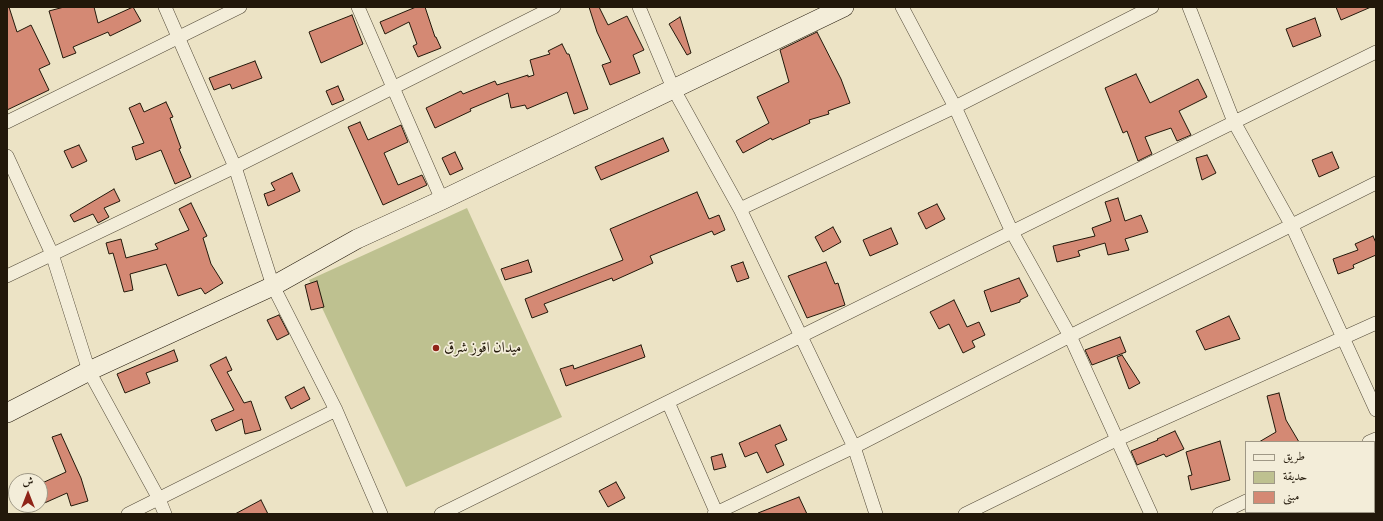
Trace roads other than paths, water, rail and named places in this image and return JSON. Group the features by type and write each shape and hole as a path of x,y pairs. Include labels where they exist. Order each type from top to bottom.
{"street":[{"path":"165,7 236,167 273,286 336,410 381,514"},
{"path":"7,122 240,7"},
{"path":"358,7 442,200"},
{"path":"7,276 236,167 394,89 554,7"},
{"path":"639,7 673,88 740,208 800,337 854,447 876,514"},
{"path":"7,413 89,371 273,286 357,239 442,200 844,7"},
{"path":"902,7 956,107 1012,232 1070,336 1116,440 1151,514"},
{"path":"740,208 956,107 1152,7"},
{"path":"1189,7 1234,122 1292,226 1342,339 1376,410"},
{"path":"441,514 1376,52"},
{"path":"7,156 52,254 89,371 159,499 164,514"},
{"path":"668,402 716,514 854,447 1070,336 1376,183"},
{"path":"965,514 1116,440 1376,323"},
{"path":"128,514 336,410"},
{"path":"1219,514 1245,501"}],"place":[{"name":"ميدان اقوز شرق","path":"436,348"}]}
